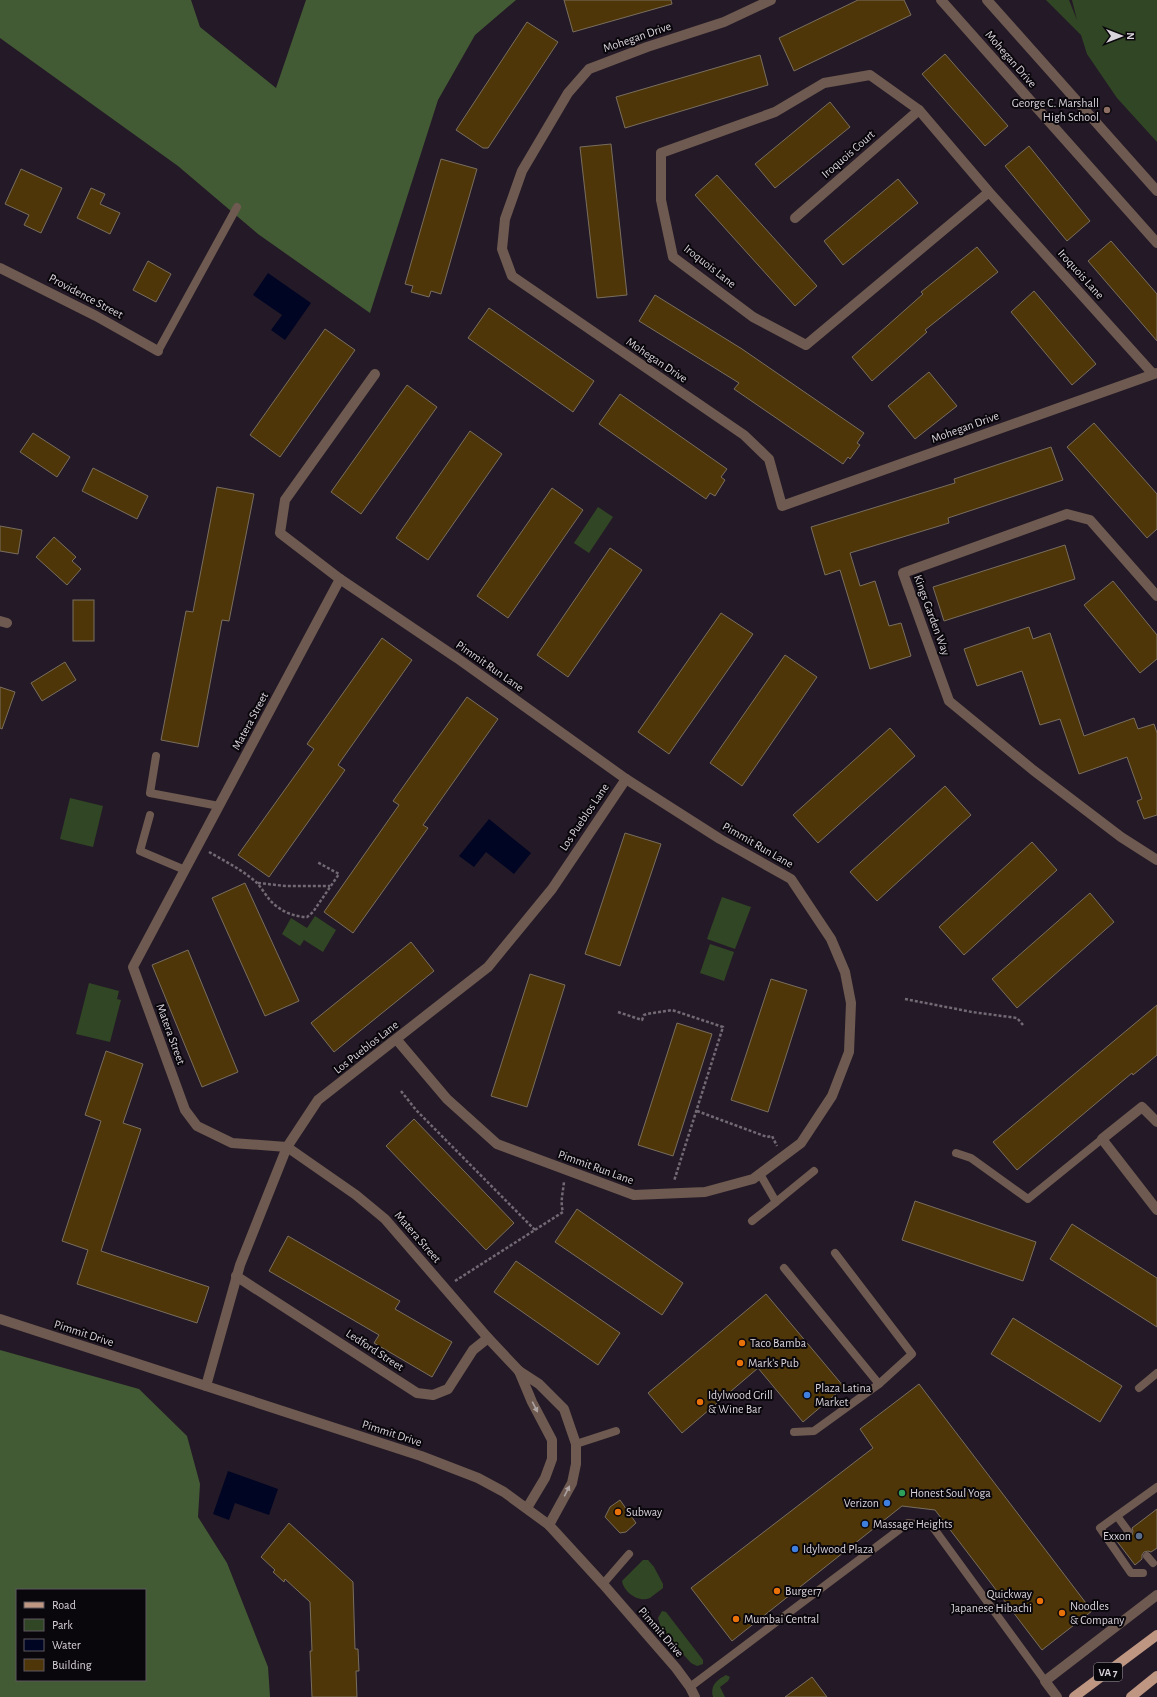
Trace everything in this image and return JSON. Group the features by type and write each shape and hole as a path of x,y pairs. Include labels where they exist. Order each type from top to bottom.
{"main road":[{"name":"VA 7","path":"1074,1697 1157,1635"},
{"path":"1131,1697 1157,1676"}],"street":[{"name":"Mohegan Drive","path":"771,0 724,22 589,68 568,93 522,171 505,219 502,249 512,276 744,435 769,459 782,506 1155,374"},
{"name":"Mohegan Drive","path":"941,0 1157,243"},
{"path":"987,0 1157,191"},
{"name":"Iroquois Lane","path":"989,192 806,345 754,317 673,257 661,200 661,153 775,112 824,83 870,75 919,110 989,192 1155,374"},
{"name":"Iroquois Court","path":"795,218 919,110"},
{"name":"Providence Street","path":"0,268 96,316 158,351"},
{"name":"Pimmit Run Lane","path":"375,374 285,500 280,533 340,579 456,658 626,779 720,839 791,879 831,939 845,972 851,1003 849,1052 832,1096 801,1143 754,1179 705,1192 634,1195 497,1144 447,1099 397,1040"},
{"name":"Kings Garden Way","path":"1157,596 1090,520 1068,514 903,573 949,701 1033,770 1121,838 1157,860"},
{"name":"Matera Street","path":"340,579 133,967 184,1110 197,1126 232,1143 287,1147 356,1196 385,1219 488,1338 519,1371 539,1384 564,1409 576,1444 576,1464 572,1483 550,1525"},
{"name":"Los Pueblos Lane","path":"206,1386 236,1276 287,1147 318,1100 397,1040 488,967 552,888 626,779"},
{"path":"1157,1122 1142,1107 1102,1139 1157,1210"},
{"name":"Ledford Street","path":"236,1276 417,1393 433,1396 448,1389 473,1350 488,1338"},
{"name":"Pimmit Drive","path":"0,1319 421,1456 478,1478 504,1492 550,1525 603,1584 690,1687 695,1697"},
{"name":"Matera Street","path":"519,1371 532,1402 552,1440 552,1459 545,1478 527,1508"},
{"path":"1057,1697 1045,1681 1157,1595"}],"lane":[{"path":"158,351 236,207"},
{"path":"156,756 150,793 219,806"},
{"path":"150,815 140,851 185,870"},
{"path":"956,1153 971,1158 1028,1199 1102,1139"},
{"path":"752,1221 814,1171"},
{"path":"760,1174 776,1202"},
{"path":"794,1432 814,1431 879,1384 912,1354 835,1253"},
{"path":"784,1268 879,1384"},
{"path":"1139,1388 1157,1373"},
{"path":"576,1444 616,1431"},
{"path":"1143,1573 1131,1573 1100,1528 1156,1491"},
{"path":"1117,1516 1128,1531"},
{"path":"690,1687 908,1523 932,1526 1045,1681"},
{"path":"603,1584 629,1554"},
{"path":"1146,1556 1153,1563"}],"path":[{"path":"198,846 222,859 258,883 270,900 278,908 301,917 307,917 313,912 339,874 317,862"},
{"path":"258,883 286,886 330,886"},
{"path":"905,999 972,1012 1017,1018 1023,1025"},
{"path":"618,1012 642,1020 644,1015 672,1010 723,1027 672,1185 673,1194"},
{"path":"401,1091 416,1110 535,1230"},
{"path":"696,1110 767,1137 772,1136 782,1158"},
{"path":"444,1287 563,1212 561,1207 567,1170"}],"green space":[{"path":"0,0 191,0 200,27 276,88 306,0 516,0 475,35 438,100 370,313 258,234 178,166 0,38"},
{"path":"1046,0 1069,0 1077,20 1072,0 1157,0 1157,142 1117,98 1087,54 1081,35"},
{"path":"598,507 613,517 589,553 574,543"},
{"path":"70,798 103,806 93,847 60,839"},
{"path":"722,897 751,907 735,949 707,939"},
{"path":"315,916 336,930 323,952 304,940 300,946 282,934 291,918 307,928"},
{"path":"710,944 734,952 724,981 700,973"},
{"path":"89,983 119,991 117,999 121,1000 110,1042 76,1034"},
{"path":"0,1350 139,1389 187,1436 200,1484 198,1517 227,1563 268,1667 270,1697 0,1697"},
{"path":"643,1560 648,1560 654,1567 663,1584 663,1588 650,1598 641,1599 632,1596 623,1585 622,1581"},
{"path":"662,1611 666,1612 703,1660 703,1664 697,1666 691,1663 662,1631 658,1618"},
{"path":"726,1675 730,1677 728,1681 720,1687 725,1697 713,1697 713,1686"}],"water":[{"path":"268,273 311,303 285,340 271,330 282,315 253,295"},
{"path":"489,819 531,853 514,874 486,852 474,867 459,856"},
{"path":"228,1471 278,1489 269,1515 235,1503 229,1520 213,1514"}],"building":[{"path":"564,0 671,0 672,4 573,32"},
{"path":"858,0 904,0 911,15 794,71 779,38"},
{"path":"527,22 558,42 488,148 483,148 456,130"},
{"path":"945,54 1008,126 985,146 922,74"},
{"path":"760,55 768,85 625,128 616,97"},
{"path":"830,102 850,127 775,188 755,164"},
{"path":"611,144 627,295 597,298 580,147"},
{"path":"1029,146 1090,221 1067,241 1005,166"},
{"path":"441,159 477,169 441,294 431,291 429,297 411,292 413,286 405,284"},
{"path":"21,169 62,188 41,233 24,225 29,215 5,204"},
{"path":"717,175 817,286 795,306 695,195"},
{"path":"898,179 918,203 843,265 824,241"},
{"path":"91,188 105,194 100,204 120,213 110,234 77,218"},
{"path":"1111,241 1157,294 1157,341 1088,261"},
{"path":"977,247 998,272 925,330 927,332 872,381 852,357 923,294 921,292"},
{"path":"148,261 171,274 156,302 133,290"},
{"path":"1034,291 1096,364 1072,385 1011,312"},
{"path":"655,295 742,349 864,433 857,443 860,445 850,459 848,457 843,464 734,389 739,383 639,321"},
{"path":"489,308 594,381 573,412 468,338"},
{"path":"325,329 355,350 280,457 250,435"},
{"path":"929,372 957,406 915,439 888,406"},
{"path":"407,385 437,407 361,514 331,492"},
{"path":"620,394 727,469 721,477 725,480 715,496 710,493 706,499 599,424"},
{"path":"1094,423 1157,494 1157,529 1147,538 1067,447"},
{"path":"470,431 502,454 428,560 396,538"},
{"path":"33,433 70,457 57,477 20,452"},
{"path":"1051,447 1063,480 948,518 949,523 850,553 860,586 875,581 889,626 901,623 911,656 870,669 840,570 825,575 811,527 955,483 954,479"},
{"path":"93,468 148,496 137,519 82,491"},
{"path":"217,487 254,494 229,621 222,620 198,747 161,740 186,611 193,612"},
{"path":"552,488 583,510 508,618 477,596"},
{"path":"0,526 22,530 18,554 0,551"},
{"path":"54,537 76,557 72,561 81,569 67,585 36,557"},
{"path":"1065,545 1075,579 944,621 933,587"},
{"path":"610,548 642,570 568,677 537,655"},
{"path":"1113,581 1157,635 1157,659 1140,673 1084,605"},
{"path":"73,600 94,600 94,641 73,641"},
{"path":"721,613 753,634 669,754 638,732"},
{"path":"1029,627 1033,639 1050,633 1084,736 1134,718 1138,729 1154,724 1157,733 1157,815 1144,819 1137,801 1142,799 1127,757 1079,774 1060,719 1040,725 1022,671 977,686 964,649"},
{"path":"382,638 412,660 338,765 345,770 269,877 238,855 314,749 307,744"},
{"path":"785,655 817,677 742,786 710,763"},
{"path":"65,662 76,680 42,701 31,683"},
{"path":"0,687 15,692 2,729 0,728"},
{"path":"467,697 498,719 423,825 428,828 353,933 324,912 399,805 393,801"},
{"path":"890,728 915,756 818,843 793,815"},
{"path":"945,786 971,815 877,901 850,872"},
{"path":"625,833 661,844 620,966 585,954"},
{"path":"1032,842 1057,870 964,955 939,927"},
{"path":"245,883 299,1001 265,1016 212,898"},
{"path":"1090,893 1114,922 1017,1008 992,979"},
{"path":"411,942 434,971 334,1052 311,1023"},
{"path":"188,950 238,1072 202,1087 152,965"},
{"path":"530,974 565,985 527,1107 491,1096"},
{"path":"771,979 807,990 768,1112 731,1100"},
{"path":"1157,1005 1157,1055 1133,1075 1132,1073 1017,1170 993,1142"},
{"path":"677,1023 712,1034 673,1156 638,1145"},
{"path":"106,1051 143,1064 123,1123 141,1129 101,1251 209,1287 197,1323 77,1284 88,1250 62,1241 101,1121 85,1115"},
{"path":"414,1119 514,1223 486,1250 386,1146"},
{"path":"915,1201 1036,1242 1023,1281 902,1240"},
{"path":"577,1209 683,1283 662,1315 555,1242"},
{"path":"1072,1224 1157,1278 1157,1327 1050,1259"},
{"path":"288,1236 400,1301 395,1309 452,1342 432,1377 374,1343 379,1335 269,1271"},
{"path":"516,1261 620,1333 598,1365 494,1292"},
{"path":"766,1294 844,1387 803,1422 758,1368 682,1433 648,1393"},
{"path":"1013,1318 1122,1386 1100,1422 991,1354"},
{"name":"Idylwood Plaza","path":"919,1384 1092,1611 1042,1650 935,1510 902,1506 732,1641 691,1588 873,1448 860,1429"},
{"name":"Subway","path":"620,1500 636,1523 626,1532 620,1533 605,1517 610,1507"},
{"name":"Exxon","path":"1157,1509 1157,1548 1151,1552 1144,1552 1142,1559 1135,1565 1116,1540 1124,1534 1128,1536 1132,1535 1132,1528"},
{"path":"289,1523 353,1582 355,1649 358,1649 359,1671 356,1671 357,1697 312,1697 310,1602 285,1579 284,1582 273,1572 275,1570 261,1557"},
{"path":"812,1677 827,1697 785,1697"}],"place":[{"name":"George C. Marshall High School","path":"1107,110"},
{"name":"Taco Bamba","path":"742,1343"},
{"name":"Mark's Pub","path":"740,1363"},
{"name":"Plaza Latina Market","path":"807,1395"},
{"name":"Idylwood Grill & Wine Bar","path":"700,1402"},
{"name":"Honest Soul Yoga","path":"902,1493"},
{"name":"Verizon","path":"887,1503"},
{"name":"Subway","path":"618,1512"},
{"name":"Massage Heights","path":"865,1524"},
{"name":"Exxon","path":"1139,1536"},
{"name":"Idylwood Plaza","path":"795,1549"},
{"name":"Burger7","path":"777,1591"},
{"name":"Quickway Japanese Hibachi","path":"1040,1601"},
{"name":"Noodles & Company","path":"1062,1613"},
{"name":"Mumbai Central","path":"736,1619"}]}
